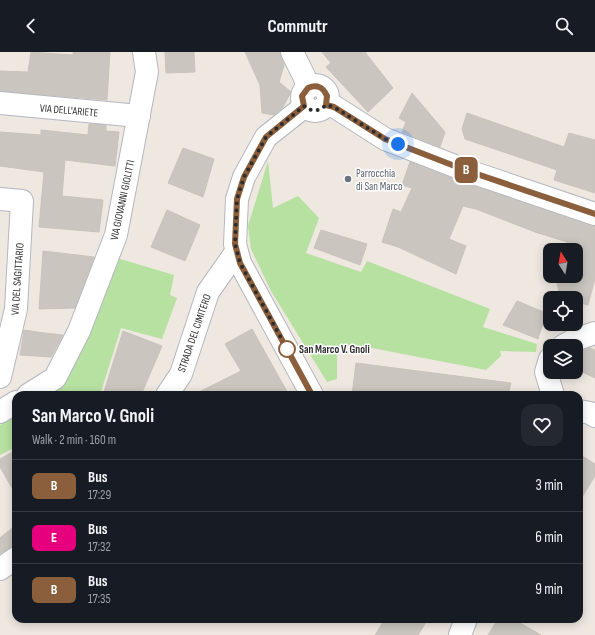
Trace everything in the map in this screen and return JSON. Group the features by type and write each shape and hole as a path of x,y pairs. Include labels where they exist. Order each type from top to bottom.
{"street":[{"name":"VIA GIOVANNI GIOLITTI","path":"34,391 55,378 79,332 116,235 146,72 144,52"},
{"path":"292,52 304,76 306,97"},
{"path":"310,391 240,263 236,252 237,199 244,177 266,137 317,86 322,88 327,96 326,105 334,107 385,139 465,170 595,214"},
{"name":"VIA DELL'ARIETE","path":"0,103 139,116"},
{"name":"VIA DEL SAGITTARIO","path":"0,199 22,201 16,309 0,377"},
{"name":"STRADA DEL CIMITERO","path":"170,391 181,374 208,292 236,252"},
{"path":"577,339 595,333"},
{"path":"548,379 552,391"},
{"path":"0,412 12,404"},
{"path":"583,412 595,416"},
{"path":"0,569 12,561"},
{"path":"460,635 464,623"}],"green space":[{"path":"268,161 273,208 298,196 319,218 306,253 361,272 367,261 490,309 483,327 537,344 536,352 500,351 501,356 486,370 351,344 337,352 337,379 327,382 271,291 251,249 248,226"},
{"path":"117,258 174,275 170,295 177,298 162,339 121,328 101,391 52,391"},
{"path":"12,418 12,449 0,455 0,425"}],"building":[{"path":"31,52 73,55 73,52 110,52 107,100 0,91 0,71 28,72"},
{"path":"165,52 194,52 195,72 166,73"},
{"path":"245,52 280,52 284,65 279,82 291,92 283,107 274,115 262,113 260,85"},
{"path":"322,52 365,52 393,88 368,112 326,67 331,63"},
{"path":"412,93 445,132 440,147 402,132 406,122 399,118"},
{"path":"467,113 564,147 569,133 595,140 595,193 554,180 557,170 465,139 462,129"},
{"path":"89,124 106,125 106,131 119,132 115,166 65,160 62,196 103,200 99,232 39,227 44,172 0,166 0,132 41,135 41,130 88,135"},
{"path":"183,148 214,159 203,197 168,183"},
{"path":"410,162 461,182 595,226 595,278 588,305 583,304 583,291 559,291 557,283 583,283 583,243 567,243 476,209 463,206 449,239 466,246 456,274 398,247 382,242 393,209 401,212 412,188 402,185"},
{"path":"167,210 200,225 185,261 151,247"},
{"path":"321,230 367,244 360,265 314,248"},
{"path":"43,251 94,257 75,308 39,309"},
{"path":"517,301 543,312 543,323 538,339 503,325"},
{"path":"252,329 287,391 201,391 241,371 225,344"},
{"path":"24,330 63,335 51,357 20,355"},
{"path":"123,331 162,346 143,391 104,391"},
{"path":"590,348 595,350 595,378 583,372 583,350"},
{"path":"356,363 511,383 509,391 352,391"},
{"path":"12,452 12,488 0,467 0,459"},
{"path":"583,456 595,464 595,476 583,496"},
{"path":"12,528 12,547 0,554 0,538"},
{"path":"382,623 426,623 418,635 375,635"},
{"path":"496,623 520,623 541,635 488,635"}],"bus line":[{"name":"B","path":"310,391 240,263 235,244 237,199 244,177 266,137 304,106 302,96 308,88 317,86 322,88 325,91 328,100 326,105 334,107 385,139 465,170 595,214"}],"place":[{"name":"Parrocchia di San Marco","path":"348,179"},
{"name":"San Marco V. Gnoli","path":"287,349"}],"route":[{"path":"287,349 240,263 236,252 237,199 244,177 266,137 304,106 313,111 318,111 326,105 334,107 385,139 398,144"}]}
